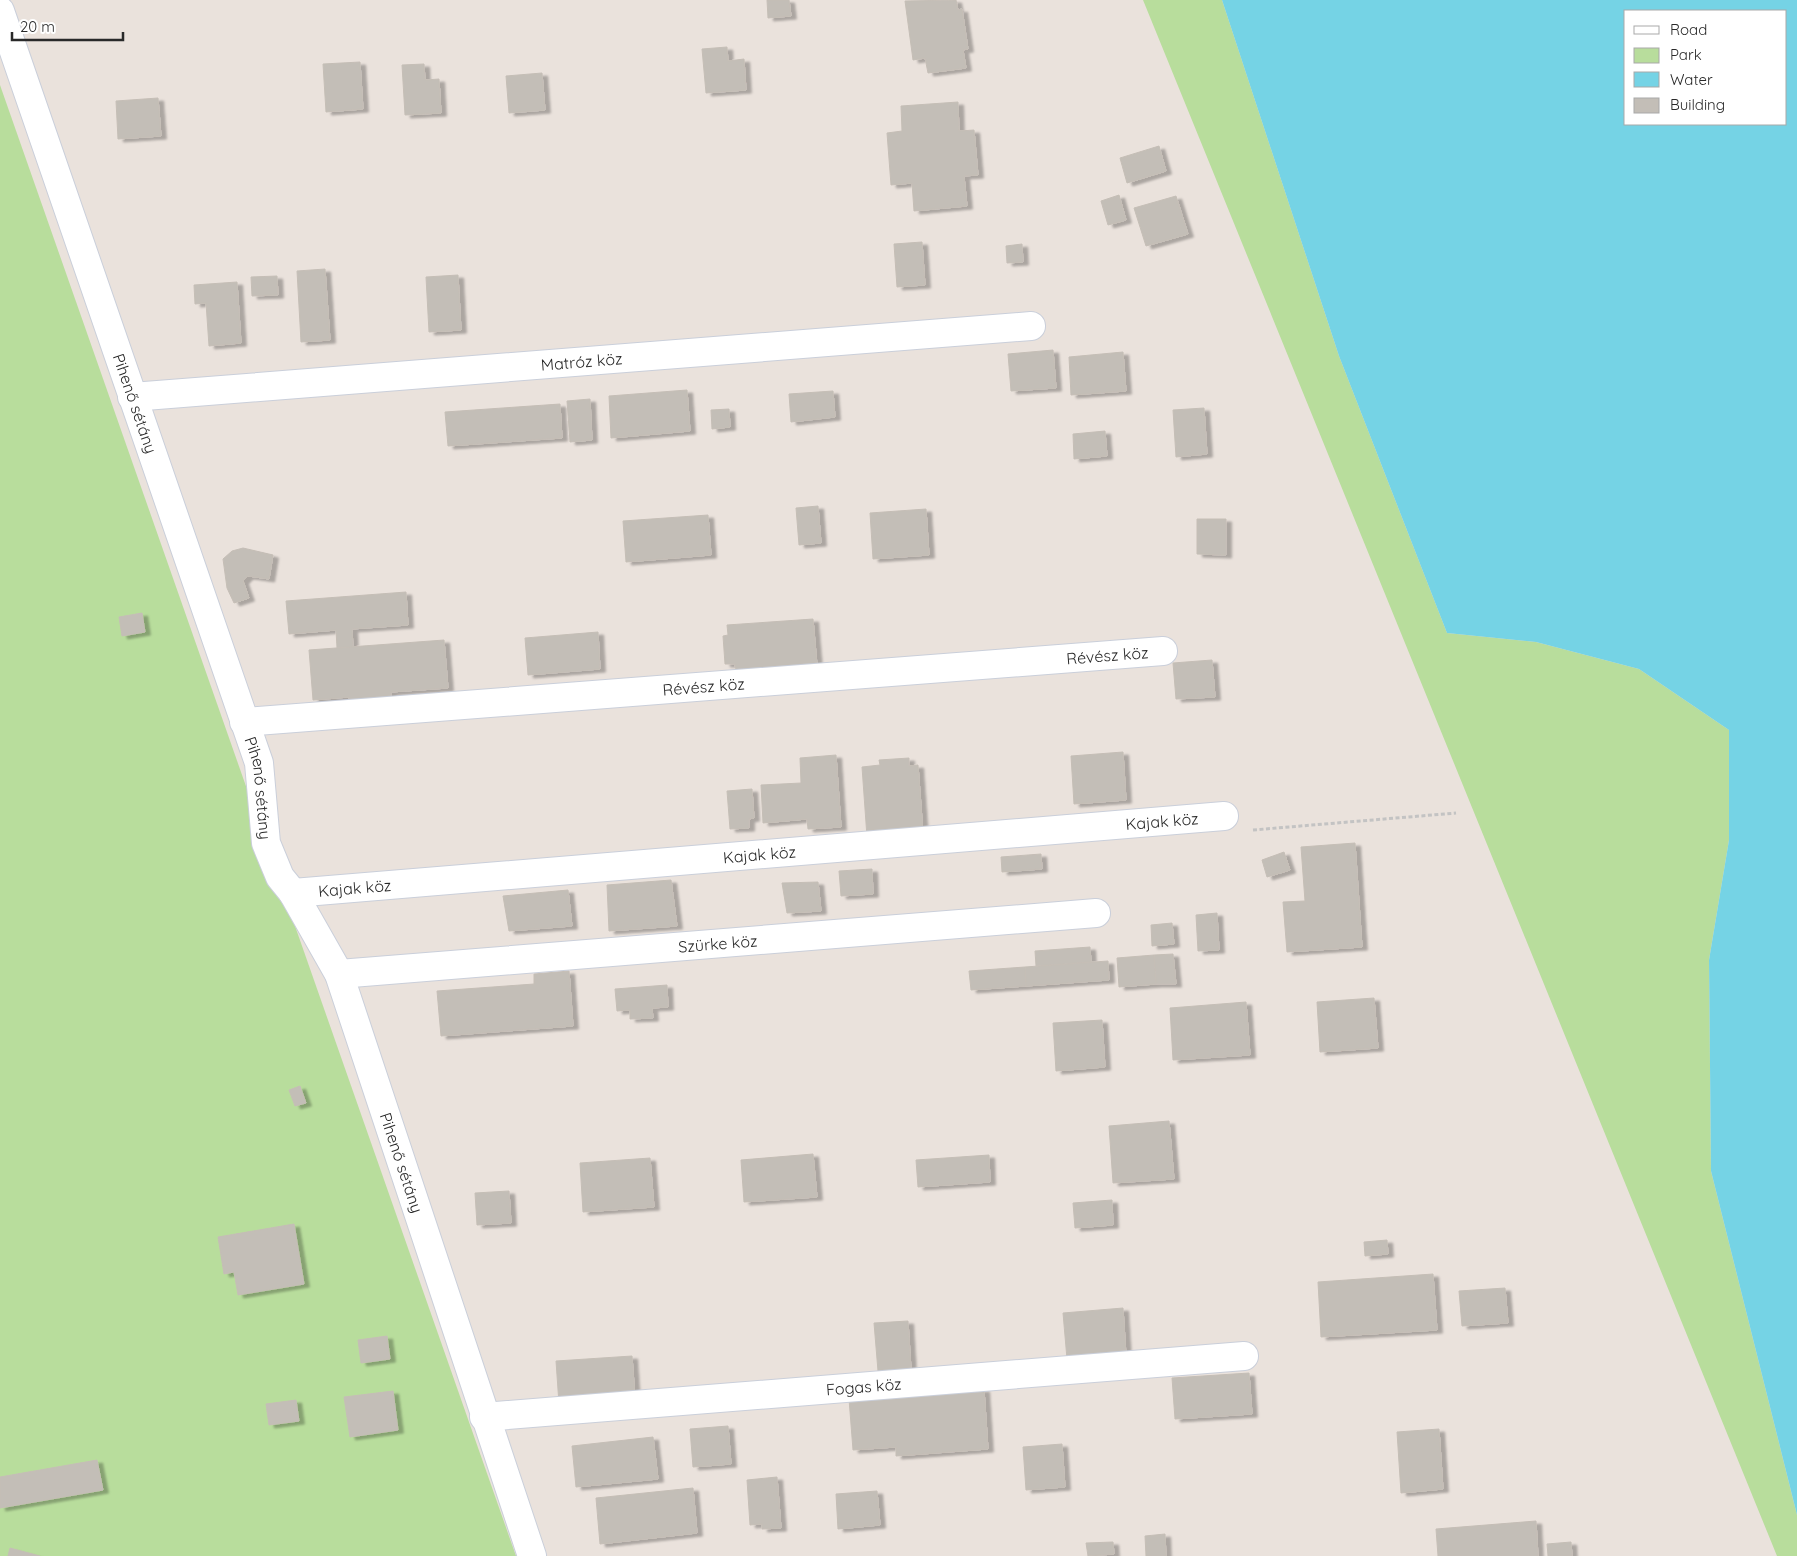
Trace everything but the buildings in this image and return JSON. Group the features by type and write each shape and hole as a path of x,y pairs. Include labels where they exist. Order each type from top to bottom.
{"street":[{"name":"Pihenő sétány","path":"0,11 259,763 266,843 280,877 293,893 339,974 484,1417 532,1556"},
{"name":"Matróz köz","path":"132,397 1031,326"},
{"name":"Révész köz","path":"244,722 1163,651"},
{"name":"Kajak köz","path":"293,893 1224,816"},
{"name":"Szürke köz","path":"339,974 1096,913"},
{"name":"Fogas köz","path":"484,1417 1244,1356"}],"path":[{"path":"1224,816 1236,826 1250,830 1456,813"}],"green space":[{"path":"1143,0 1222,0 1339,356 1447,633 1536,642 1639,669 1729,730 1729,840 1709,960 1711,1171 1797,1515 1797,1556 1777,1556"},
{"path":"0,85 516,1556 0,1556"}],"water":[{"path":"1222,0 1797,0 1797,1515 1711,1171 1709,960 1729,840 1729,730 1639,669 1536,642 1447,633 1339,356"}]}
